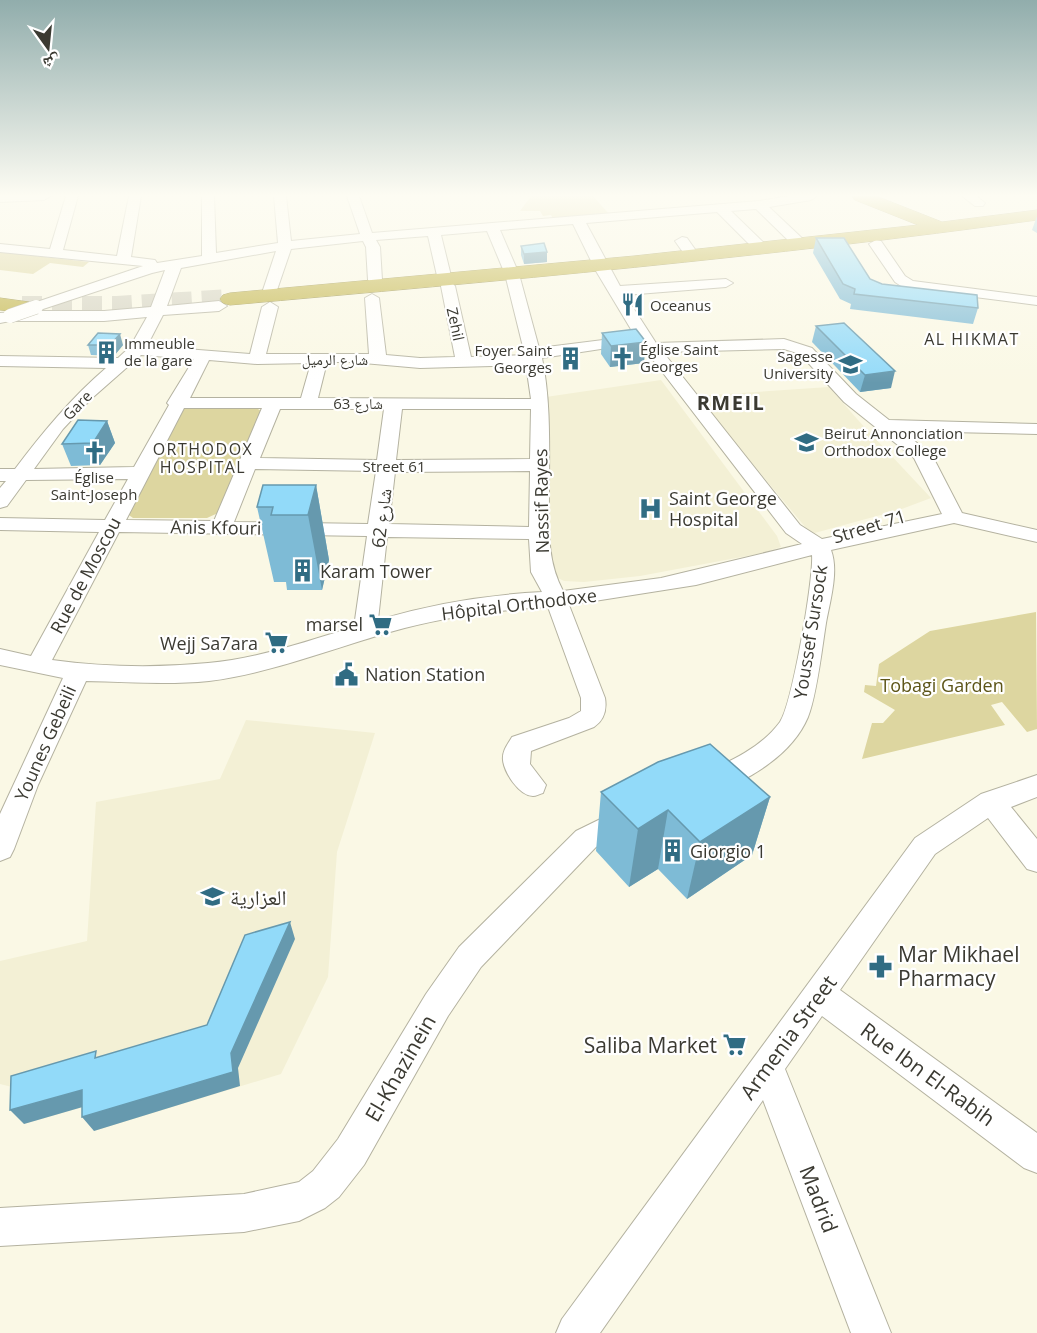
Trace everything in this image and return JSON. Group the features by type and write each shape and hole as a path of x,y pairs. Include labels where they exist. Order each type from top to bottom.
{"highway":[{"path":"602,268 644,258"},
{"path":"225,302 694,258"},
{"path":"225,302 242,309 270,298 437,283"}],"street":[{"path":"91,258 175,264"},
{"path":"10,311 148,269 208,258"},
{"path":"257,359 281,258"},
{"path":"373,258 378,358"},
{"name":"Zehil","path":"435,258 437,283 464,362"},
{"name":"Nassif Rayes","path":"505,258 512,277 533,357 540,404 539,533 542,572 556,599 594,706 590,717 585,722 521,744 516,755 516,763 518,769 533,785"},
{"name":"Youssef Sursock","path":"597,258 648,343 794,529 817,546 822,554 820,596 792,726 745,767 682,795"},
{"path":"886,258 900,279 909,285 1037,301"},
{"name":"Gare","path":"0,502 57,425 85,395 136,350 158,308 175,264"},
{"path":"617,291 726,283"},
{"path":"10,311 104,316 225,302"},
{"path":"10,311 117,307 158,308"},
{"name":"شارع الرميل","path":"136,350 203,357 378,358 420,363 533,357 648,343 795,346 814,358 850,398 925,458 954,517"},
{"name":"Rue de Moscou","path":"36,666 138,473 203,357"},
{"path":"308,403 320,359"},
{"path":"0,361 119,363"},
{"name":"شارع 63","path":"177,403 540,404"},
{"name":"شارع 62","path":"365,632 380,529 394,403"},
{"path":"222,527 273,404"},
{"path":"886,425 1037,429"},
{"name":"Street 61","path":"248,463 387,466 540,465"},
{"path":"0,475 138,473"},
{"name":"Street 71","path":"794,529 814,538 827,539 913,512 943,498"},
{"name":"Hôpital Orthodoxe","path":"0,657 36,666 78,672 148,674 208,672 266,661 365,632 460,609 502,602 556,599 696,578 817,546 954,517 1037,536"},
{"name":"Anis Kfouri","path":"0,524 539,533"},
{"name":"Younes Gebeili","path":"0,849 25,785 78,672"},
{"name":"Armenia Street","path":"583,1329 767,1066 925,846 955,822 991,802 1037,786"},
{"path":"991,802 1037,860"},
{"name":"El-Khazinein","path":"0,1227 243,1213 289,1205 312,1195 326,1184 351,1152 437,1005 470,957 586,839 638,811 649,808"},
{"name":"Rue Ibn El-Rabih","path":"819,994 1037,1155"},
{"name":"Madrid","path":"767,1066 871,1333"}],"shaded area":[{"name":"Saint George Hospital","path":"661,380 777,536 781,547 763,553 640,576 584,582 564,581 556,577 544,551 546,397"},
{"name":"Beirut Annonciation Orthodox College","path":"829,387 931,498 899,510 811,534 696,396"},
{"name":"العزارية","path":"246,720 375,733 337,852 328,977 281,1074 94,1131 93,1104 24,1124 24,1090 0,1084 0,961 87,941 96,802 220,779"}],"green space":[{"path":"0,258 55,258 89,262 83,267 50,263 33,274 0,270"},
{"path":"190,407 255,407 261,411 218,513 207,518 133,518 126,513 181,410"},
{"name":"Tobagi Garden","path":"1036,612 1037,729 1027,732 1002,702 991,705 1005,725 862,759 872,723 883,723 895,710 864,692 865,685 876,686 879,664 930,631"}],"building":[{"path":"828,258 857,258 870,279 882,284 977,295 978,308 854,294 855,289 843,284"},
{"path":"844,323 895,371 865,375 816,326"},
{"path":"636,329 646,342 611,346 602,333"},
{"path":"98,333 120,334 110,345 88,345"},
{"path":"78,420 107,421 93,443 62,444"},
{"path":"263,485 316,485 308,515 271,515 273,507 257,507"},
{"path":"710,744 770,797 700,842 668,810 638,829 601,792 658,762"},
{"path":"290,922 231,1053 233,1072 82,1117 82,1090 10,1110 11,1076 96,1051 95,1058 207,1025 245,935"}],"tunnel":[{"path":"22,306 117,306 230,299"}],"place":[{"name":"Oceanus","path":"632,305"},
{"name":"Immeuble de la gare","path":"106,352"},
{"name":"Église Saint Georges","path":"622,358"},
{"name":"Foyer Saint Georges","path":"570,359"},
{"name":"Sagesse University","path":"851,365"},
{"name":"Beirut Annonciation Orthodox College","path":"806,442"},
{"name":"Église Saint-Joseph","path":"94,453"},
{"name":"Saint George Hospital","path":"651,508"},
{"name":"Karam Tower","path":"302,571"},
{"name":"marsel","path":"381,624"},
{"name":"Wejj Sa7ara","path":"276,643"},
{"name":"Nation Station","path":"347,674"},
{"name":"Giorgio 1","path":"672,851"},
{"name":"العزارية","path":"212,897"},
{"name":"Mar Mikhael Pharmacy","path":"880,966"},
{"name":"Saliba Market","path":"735,1045"}],"district":[{"name":"AL HIKMAT","path":"972,339"},
{"name":"RMEIL","path":"731,402"},
{"name":"ORTHODOX HOSPITAL","path":"203,458"}]}
